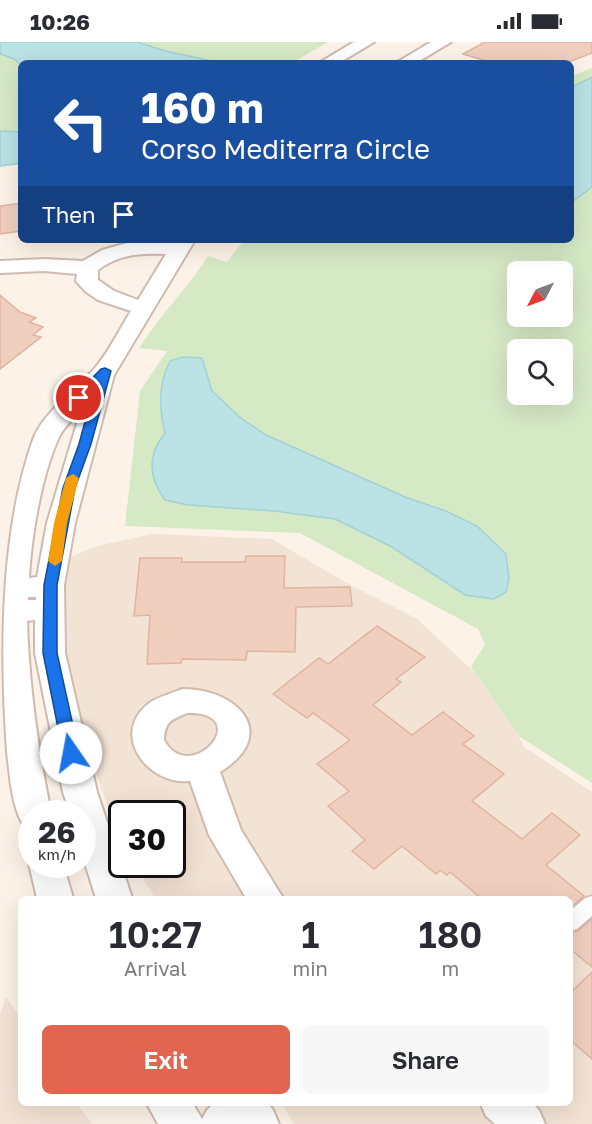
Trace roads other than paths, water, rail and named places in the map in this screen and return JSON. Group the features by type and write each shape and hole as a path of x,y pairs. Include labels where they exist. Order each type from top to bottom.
{"street":[{"path":"333,60 366,42"},
{"path":"410,60 443,42"},
{"path":"0,267 44,265 88,268 111,252 183,244"},
{"path":"31,800 18,742 7,667 2,602 8,545 26,477 47,436 66,411 105,371 183,244"},
{"path":"88,268 87,281 94,289 105,296 144,308"},
{"path":"105,371 85,444 69,488 50,597 50,653 80,792 113,896"},
{"path":"2,602 50,597"},
{"path":"202,767 226,835 264,896"},
{"path":"50,878 54,896"},
{"path":"169,1106 184,1124"},
{"path":"505,1106 525,1124"}],"lane":[{"path":"573,921 592,904"}],"water":[{"path":"0,42 137,42 206,60 18,60 18,62 0,54"},
{"path":"592,77 592,187 574,200 574,86"},
{"path":"0,131 18,132 18,163 0,166"},
{"path":"183,357 202,358 212,391 242,419 266,435 405,497 446,511 477,526 506,554 509,578 506,592 494,599 465,595 392,547 335,519 274,511 188,505 165,500 155,483 153,458 159,441 165,433 161,406 163,379 170,361"}]}
